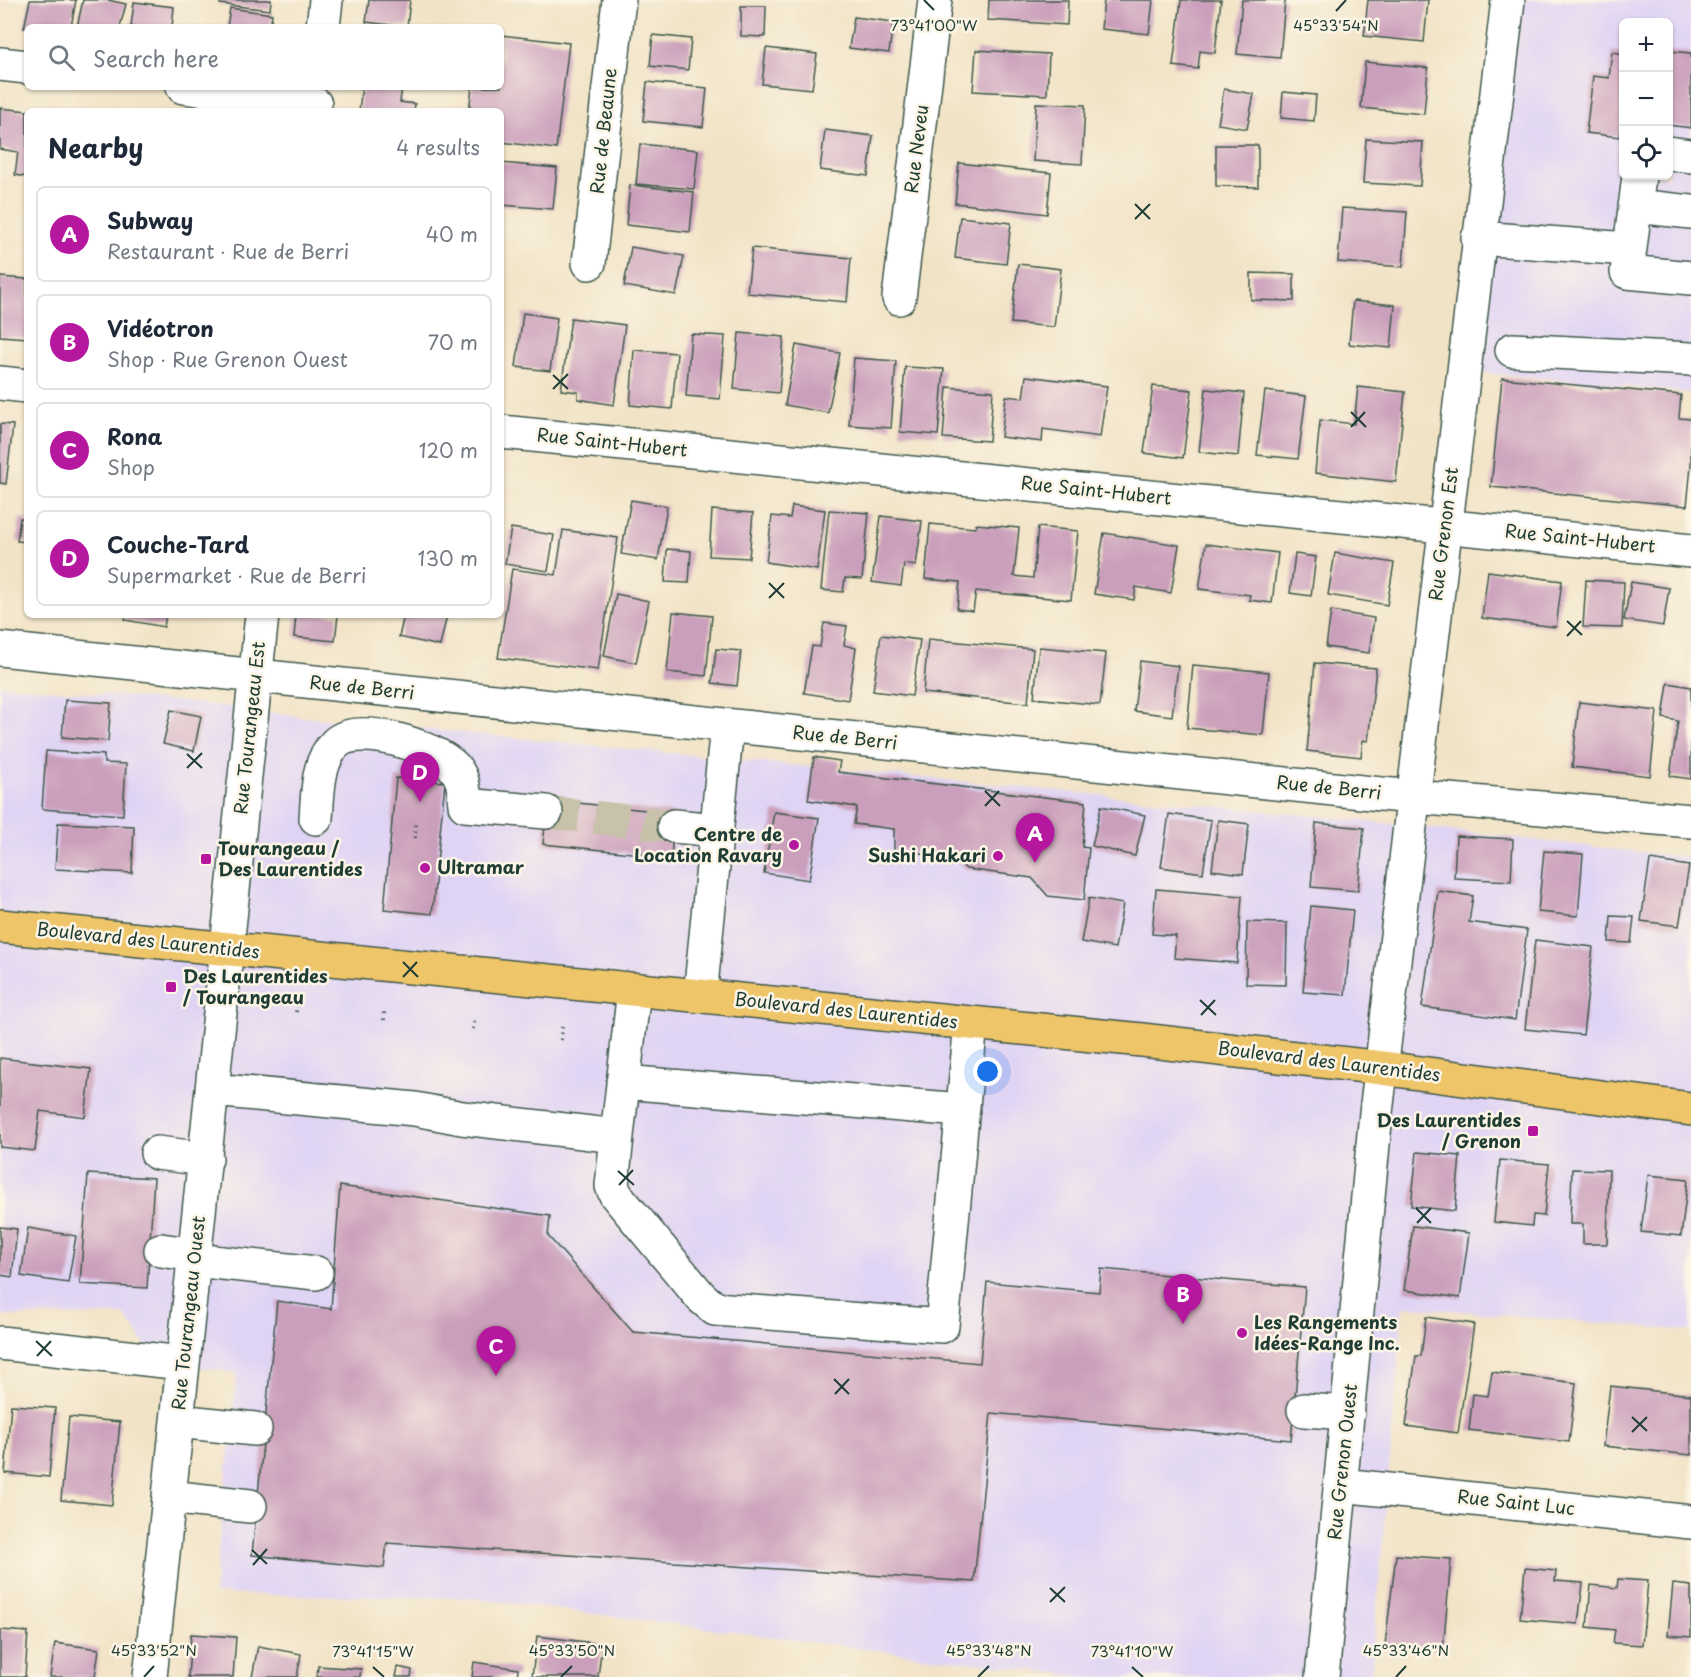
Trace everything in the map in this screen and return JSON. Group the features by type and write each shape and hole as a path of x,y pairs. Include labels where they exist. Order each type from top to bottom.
{"main road":[{"name":"Boulevard des Laurentides","path":"0,926 971,1023 1383,1068 1691,1109"}],"street":[{"path":"323,24 326,0"},
{"name":"Rue de Beaune","path":"589,263 619,0"},
{"name":"Rue Neveu","path":"900,298 935,0"},
{"name":"Rue Grenon Est","path":"1383,1068 1478,238 1508,0"},
{"path":"0,64 24,67"},
{"path":"211,90 315,101"},
{"path":"1673,154 1691,156"},
{"path":"1691,212 1637,191 1627,272 1691,278"},
{"path":"1478,238 1629,249"},
{"path":"1512,350 1691,359"},
{"path":"0,383 24,386"},
{"name":"Rue Saint-Hubert","path":"504,432 1691,551"},
{"name":"Rue Tourangeau Est","path":"227,950 262,618"},
{"name":"Rue de Berri","path":"0,649 1413,797 1691,821"},
{"path":"700,996 728,726"},
{"path":"316,818 321,769 327,755 336,743 346,736 359,735 376,736 412,745 452,765 464,783 465,805 546,812"},
{"path":"674,826 717,830"},
{"name":"Rue Tourangeau Ouest","path":"150,1677 227,950"},
{"path":"634,990 612,1186 616,1195 701,1297 715,1309 942,1326 971,1023"},
{"name":"Rue Grenon Ouest","path":"1322,1677 1383,1068"},
{"path":"623,1082 962,1110"},
{"path":"213,1090 394,1106 462,1118 617,1136"},
{"path":"157,1153 206,1160"},
{"path":"161,1250 195,1257 316,1273"},
{"path":"0,1344 183,1363"},
{"path":"1304,1410 1348,1413"},
{"path":"177,1421 255,1429"},
{"name":"Rue Saint Luc","path":"1341,1485 1691,1522"},
{"path":"169,1497 250,1506"}],"path":[{"path":"415,838 416,821"},
{"path":"296,1012 298,1000"},
{"path":"384,1009 384,1020"},
{"path":"473,1029 475,1018"},
{"path":"561,1040 562,1027"}],"shaded area":[{"path":"1516,0 1691,0 1691,393 1478,372"},
{"path":"0,685 205,704 301,717 1365,821 1691,858 1691,1331 1403,1306 1371,1677 1085,1677 472,1598 214,1594 237,1373 155,1360 125,1315 0,1316"}],"building":[{"path":"30,0 76,0 72,24 25,24"},
{"path":"83,0 108,0 126,4 121,24 78,24"},
{"path":"220,0 271,0 270,10 220,4"},
{"path":"369,0 410,0 407,24 366,22"},
{"path":"989,0 1068,0 1067,25 988,20"},
{"path":"1104,0 1153,0 1149,34 1101,29"},
{"path":"1181,0 1221,0 1215,53 1200,51 1198,69 1173,66"},
{"path":"1242,0 1285,0 1280,58 1237,54"},
{"path":"1368,0 1428,0 1424,42 1364,36"},
{"path":"134,2 174,7 172,24 131,24"},
{"path":"741,6 766,6 765,37 741,36"},
{"path":"230,8 272,14 270,24 227,24"},
{"path":"854,17 893,22 889,53 849,48"},
{"path":"504,35 569,43 556,149 504,142 504,108 469,108 472,90 504,90"},
{"path":"653,35 691,39 688,70 650,66"},
{"path":"766,48 817,54 812,89 762,84"},
{"path":"976,50 1049,54 1047,95 973,91"},
{"path":"1673,51 1691,53 1691,128 1673,126"},
{"path":"1612,52 1619,53 1619,137 1586,133 1593,76 1609,78"},
{"path":"1365,62 1428,68 1424,114 1361,108"},
{"path":"647,82 707,88 703,127 643,121"},
{"path":"1224,89 1254,94 1247,129 1218,124"},
{"path":"362,90 402,90 400,102 415,104 414,108 359,108"},
{"path":"1283,92 1316,95 1314,121 1281,118"},
{"path":"1036,103 1085,105 1082,164 1033,161"},
{"path":"0,108 24,111 24,176 15,175 18,152 0,149"},
{"path":"825,130 873,136 868,176 820,170"},
{"path":"1366,139 1423,142 1420,186 1363,183"},
{"path":"640,144 698,150 694,189 636,184"},
{"path":"1216,145 1258,145 1258,187 1216,186"},
{"path":"504,163 557,168 553,209 504,205"},
{"path":"959,163 1051,173 1047,214 955,203"},
{"path":"630,185 694,192 690,232 626,225"},
{"path":"1342,208 1407,212 1403,267 1338,262"},
{"path":"960,217 1011,223 1006,264 955,258"},
{"path":"631,247 684,256 676,295 624,286"},
{"path":"752,248 851,258 847,302 747,293"},
{"path":"1018,264 1061,269 1054,327 1011,323"},
{"path":"1251,273 1294,274 1294,301 1251,300"},
{"path":"0,277 24,279 24,338 0,336"},
{"path":"1353,301 1395,305 1391,348 1349,344"},
{"path":"523,313 557,318 550,371 516,367"},
{"path":"571,318 625,325 614,405 578,399 578,392 561,390"},
{"path":"739,333 784,337 779,393 734,389"},
{"path":"691,334 725,336 720,399 686,396"},
{"path":"796,345 840,353 828,413 785,405"},
{"path":"634,350 677,353 672,409 630,405"},
{"path":"854,358 896,361 891,428 849,425"},
{"path":"905,367 944,369 938,435 900,432"},
{"path":"1026,376 1107,386 1100,437 1043,429 1042,442 1001,437 1006,396 1023,398"},
{"path":"1502,378 1681,395 1679,418 1691,419 1691,466 1687,506 1491,487"},
{"path":"1153,386 1192,390 1183,458 1144,453"},
{"path":"947,387 993,391 989,441 943,438"},
{"path":"1358,387 1405,392 1396,482 1315,473 1320,420 1354,424"},
{"path":"1206,389 1244,393 1238,456 1199,452"},
{"path":"1265,391 1306,396 1298,459 1257,455"},
{"path":"0,424 13,425 6,484 0,483"},
{"path":"631,500 667,506 658,560 621,554"},
{"path":"792,506 825,510 817,570 766,562 772,516 790,518"},
{"path":"712,510 753,513 749,558 709,556"},
{"path":"829,510 869,513 862,579 845,578 843,592 821,590"},
{"path":"881,516 922,521 916,566 904,564 901,586 872,582"},
{"path":"20,518 24,519 24,542 17,541"},
{"path":"930,524 975,528 976,524 1019,528 1014,576 1033,578 1038,527 1078,531 1071,600 976,591 973,611 957,609 960,582 925,579"},
{"path":"511,528 554,535 548,571 505,564"},
{"path":"563,530 618,538 598,670 498,658 512,569 556,575"},
{"path":"1104,533 1179,545 1171,593 1136,587 1134,600 1094,594"},
{"path":"1206,544 1278,553 1272,603 1249,600 1250,595 1199,589"},
{"path":"667,549 691,551 689,583 665,582"},
{"path":"1335,553 1394,563 1387,605 1328,595"},
{"path":"1295,554 1316,557 1311,596 1290,593"},
{"path":"1488,571 1562,581 1556,627 1482,618"},
{"path":"1586,580 1624,582 1622,628 1583,627"},
{"path":"1631,582 1669,588 1663,626 1624,620"},
{"path":"616,594 649,601 636,663 604,656"},
{"path":"1331,611 1374,618 1369,653 1326,647"},
{"path":"673,612 712,616 706,676 667,672"},
{"path":"125,618 166,618 164,627 125,620"},
{"path":"296,618 338,618 335,641 294,637"},
{"path":"403,618 446,618 440,646 399,637"},
{"path":"824,623 847,626 844,645 856,648 848,700 804,693 812,646 820,647"},
{"path":"881,635 920,640 912,696 873,691"},
{"path":"928,639 1033,649 1028,703 923,693"},
{"path":"1039,647 1106,653 1100,705 1034,698"},
{"path":"716,649 741,651 737,686 712,683"},
{"path":"1140,661 1178,666 1172,716 1134,711"},
{"path":"1315,663 1376,668 1368,741 1363,740 1361,757 1307,751"},
{"path":"1193,665 1269,672 1263,735 1187,728"},
{"path":"1668,683 1691,687 1691,779 1670,776 1678,721 1663,718"},
{"path":"65,700 111,703 108,741 62,737"},
{"path":"1579,702 1657,711 1650,776 1572,767"},
{"path":"171,710 201,716 194,751 163,744"},
{"path":"46,751 104,755 104,763 126,764 123,815 42,809"},
{"path":"814,757 840,761 838,772 1086,802 1082,847 1089,848 1084,900 1048,896 1032,878 966,869 954,857 894,850 894,829 854,824 857,807 808,800"},
{"path":"396,778 445,782 432,914 384,909"},
{"path":"548,800 675,813 671,857 543,844"},
{"path":"1101,806 1145,815 1135,856 1092,846"},
{"path":"774,812 819,818 809,880 764,873"},
{"path":"1169,814 1211,820 1203,873 1161,867"},
{"path":"1218,820 1249,824 1243,874 1212,870"},
{"path":"58,823 134,826 132,873 55,869"},
{"path":"1316,823 1364,828 1358,891 1311,887"},
{"path":"1456,836 1513,839 1511,881 1454,878"},
{"path":"1544,851 1583,854 1578,916 1538,912"},
{"path":"1650,860 1689,866 1679,926 1641,921"},
{"path":"1156,889 1242,896 1237,963 1174,958 1176,936 1152,934"},
{"path":"1438,891 1473,896 1469,922 1527,930 1515,1020 1422,1007"},
{"path":"1089,898 1123,904 1115,948 1081,942"},
{"path":"1311,906 1353,910 1345,995 1303,992"},
{"path":"1611,916 1634,917 1631,943 1609,942"},
{"path":"1247,922 1287,923 1286,985 1246,984"},
{"path":"1535,940 1593,947 1583,1035 1525,1029"},
{"path":"0,1058 91,1069 85,1117 40,1111 35,1151 0,1147"},
{"path":"1417,1152 1460,1156 1455,1211 1411,1206"},
{"path":"1500,1160 1549,1164 1544,1216 1533,1215 1532,1226 1494,1222"},
{"path":"1572,1169 1609,1170 1607,1244 1583,1244 1583,1224 1570,1224"},
{"path":"88,1174 154,1178 147,1288 80,1284"},
{"path":"1648,1175 1688,1179 1681,1236 1641,1232"},
{"path":"340,1186 550,1216 548,1236 633,1332 980,1363 987,1282 1099,1292 1101,1269 1305,1287 1291,1440 991,1413 974,1582 387,1543 384,1568 252,1555 277,1301 331,1309"},
{"path":"1413,1226 1469,1233 1460,1298 1404,1290"},
{"path":"0,1227 17,1229 12,1277 0,1275"},
{"path":"28,1228 76,1236 68,1283 21,1276"},
{"path":"1426,1317 1474,1324 1458,1433 1406,1426 1416,1356 1421,1356"},
{"path":"1492,1372 1576,1383 1569,1442 1469,1430 1473,1394 1488,1396"},
{"path":"1610,1386 1691,1395 1691,1455 1603,1446"},
{"path":"11,1405 55,1408 49,1477 5,1473"},
{"path":"69,1417 120,1422 112,1505 61,1500"},
{"path":"1396,1555 1451,1559 1443,1650 1385,1645"},
{"path":"1525,1568 1556,1571 1555,1581 1583,1583 1578,1624 1520,1619"},
{"path":"1618,1579 1648,1581 1642,1645 1613,1643 1615,1630 1587,1627 1591,1585 1617,1588"},
{"path":"1673,1584 1691,1586 1691,1637 1668,1635"},
{"path":"0,1630 28,1632 25,1677 0,1677"},
{"path":"191,1634 236,1637 233,1677 188,1677"},
{"path":"537,1636 602,1644 598,1677 532,1677"},
{"path":"55,1643 99,1649 95,1677 50,1677"},
{"path":"258,1646 301,1654 297,1677 252,1677"},
{"path":"474,1662 518,1669 517,1677 472,1677"},
{"path":"318,1666 361,1669 360,1677 317,1677"},
{"path":"398,1667 412,1670 411,1677 396,1677"}],"tunnel":[{"path":"546,812 674,826"}],"place":[{"name":"Couche-Tard","path":"420,802"},
{"name":"Centre de Location Ravary","path":"794,845"},
{"name":"Sushi Hakari","path":"998,856"},
{"name":"Tourangeau / Des Laurentides","path":"206,859"},
{"name":"Subway","path":"1035,863"},
{"name":"Ultramar","path":"425,868"},
{"name":"Des Laurentides / Tourangeau","path":"171,987"},
{"name":"Des Laurentides / Grenon","path":"1533,1131"},
{"name":"Vidéotron","path":"1183,1324"},
{"name":"Les Rangements Idées-Range Inc.","path":"1242,1333"},
{"name":"Rona","path":"496,1376"}]}
